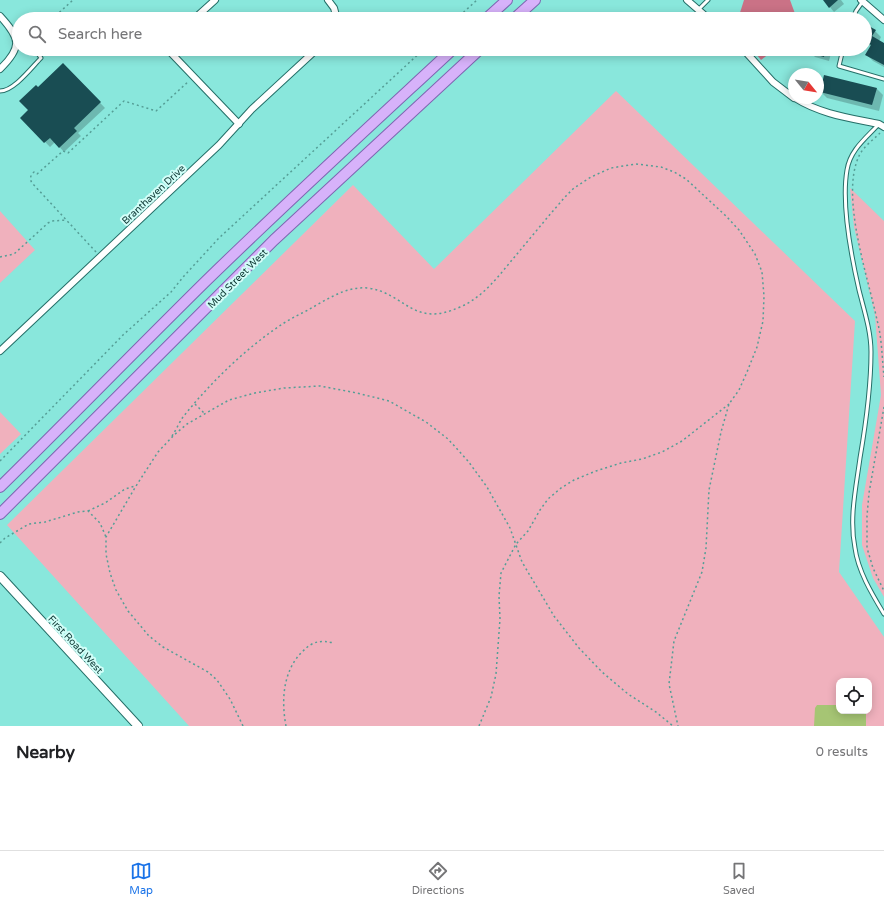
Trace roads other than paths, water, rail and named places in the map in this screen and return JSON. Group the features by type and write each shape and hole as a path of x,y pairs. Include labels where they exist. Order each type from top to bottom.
{"main road":[{"path":"494,12 507,0"},
{"path":"522,12 535,0"},
{"name":"Mud Street West","path":"0,487 86,403 206,281 303,188 445,56"},
{"name":"Mud Street West","path":"0,514 274,240 472,56"}],"street":[{"path":"202,12 215,0"},
{"path":"328,0 335,12"},
{"path":"687,0 700,12"},
{"path":"862,0 884,20"},
{"path":"0,16 12,30"},
{"path":"0,69 12,55"},
{"path":"175,56 239,124"},
{"name":"Branthaven Drive","path":"0,351 219,145 252,109 309,56"},
{"path":"749,56 773,82 788,93"},
{"path":"804,104 825,112 882,127 884,118"},
{"name":"First Road West","path":"0,576 138,726"}],"lane":[{"path":"698,10 708,0"},
{"path":"856,12 862,0"},
{"path":"0,91 5,91 14,85 41,58 40,56"},
{"path":"841,56 839,66 884,79"},
{"path":"882,127 853,152 847,170 845,187 851,254 867,319 871,351 864,428 853,505 852,525 855,549 860,567 884,614"}]}
